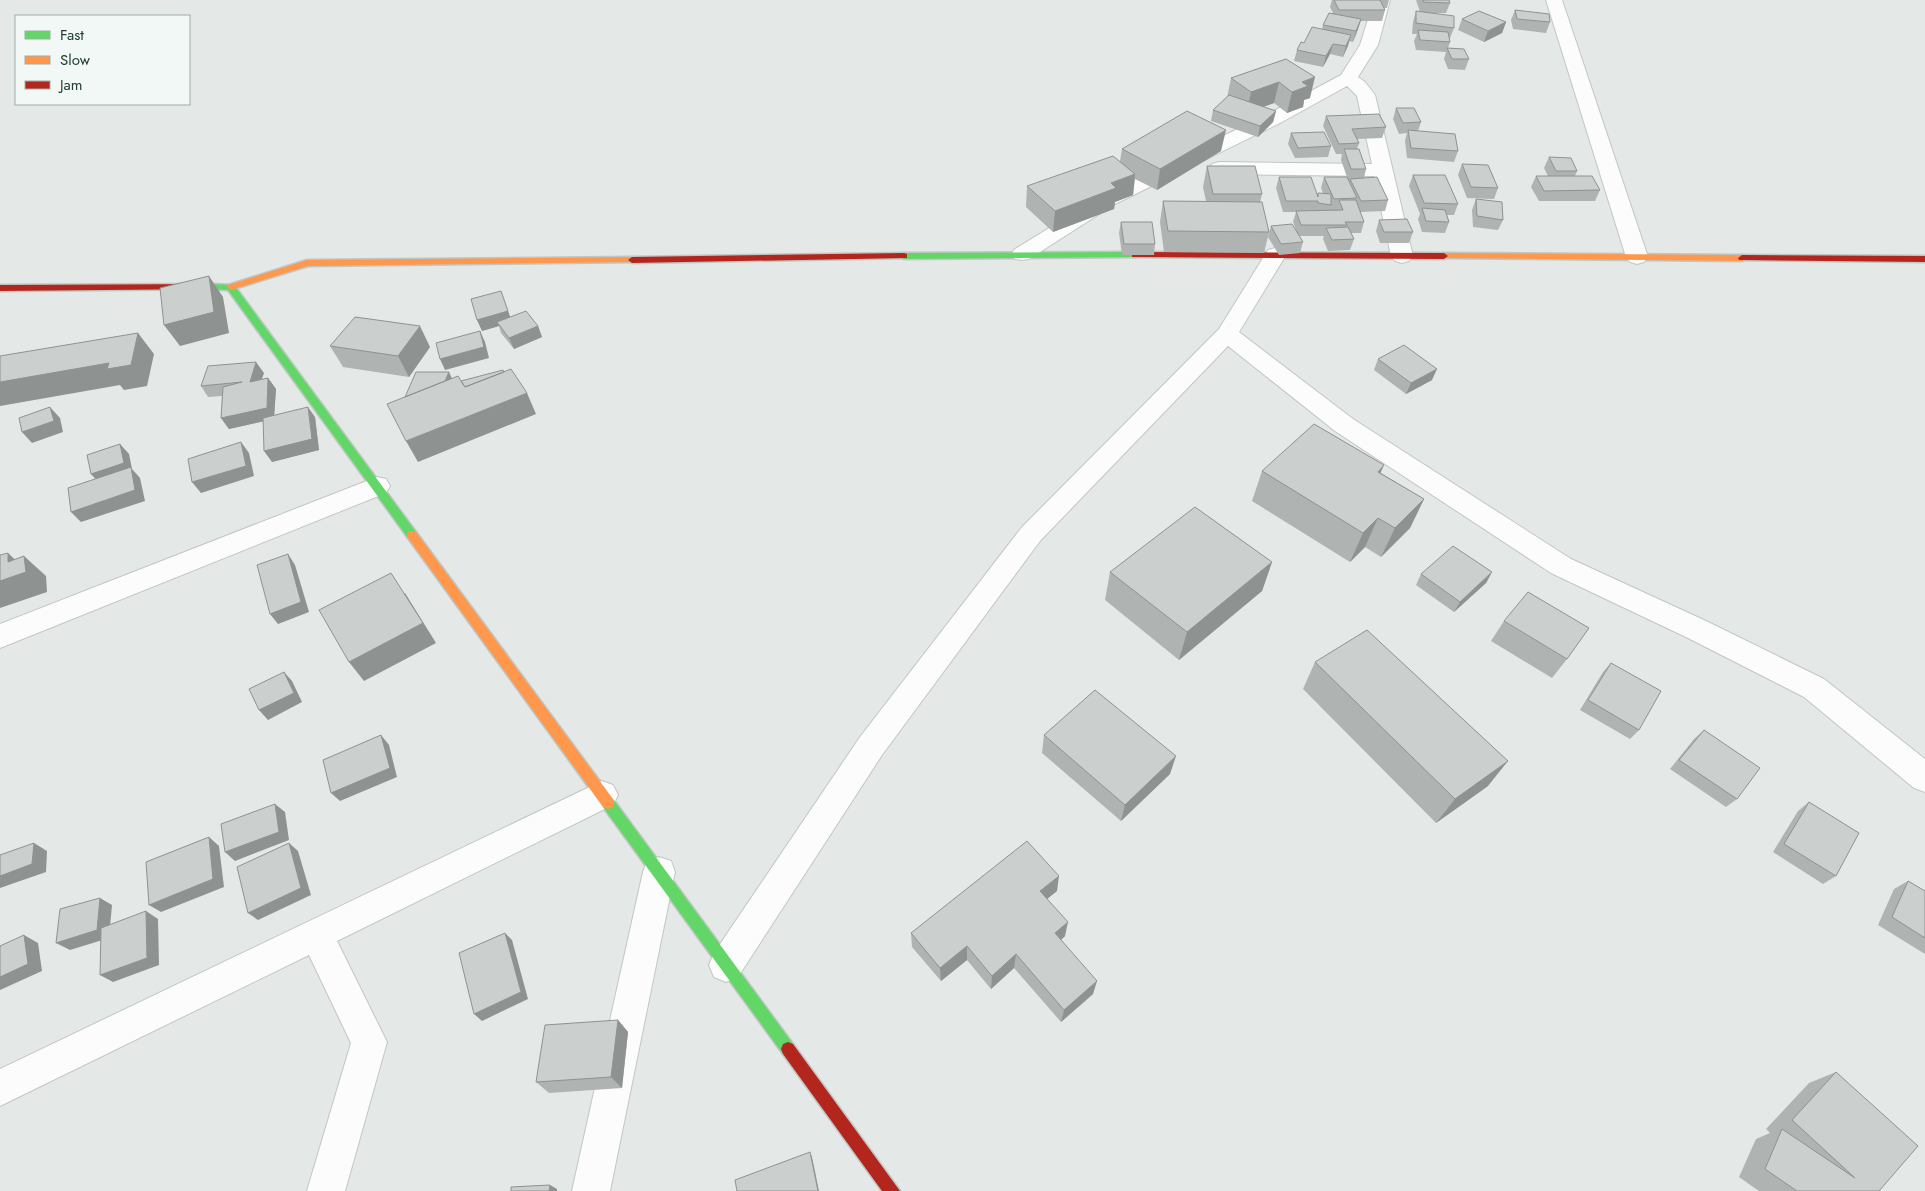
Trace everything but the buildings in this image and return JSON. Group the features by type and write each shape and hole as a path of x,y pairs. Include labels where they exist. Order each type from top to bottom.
{"street":[{"path":"1022,254 1108,200 1275,118 1348,79 1369,45 1382,0"},
{"path":"1554,0 1637,257"},
{"path":"1348,79 1359,86 1366,95 1402,256"},
{"path":"1175,167 1383,170"},
{"path":"0,288 231,286 307,263 690,260 1022,254 1925,259"},
{"path":"726,964 872,746 1030,534 1227,334 1275,255"},
{"path":"231,286 892,1191"},
{"path":"1227,334 1344,425 1561,566 1696,629 1814,688 1925,778"},
{"path":"0,636 377,486"},
{"path":"0,1088 602,795"},
{"path":"591,1191 659,872"},
{"path":"316,934 370,1042 326,1191"}],"traffic: fast":[{"path":"904,256 1135,255"},
{"path":"210,287 231,287 412,535"},
{"path":"608,803 788,1049"}],"traffic: slow":[{"path":"1444,256 1742,258"},
{"path":"231,287 307,263 632,260"},
{"path":"412,535 608,803"}],"traffic: jam":[{"path":"1135,255 1444,256"},
{"path":"632,260 904,256"},
{"path":"1742,258 1925,259"},
{"path":"0,288 210,287"},
{"path":"788,1049 892,1191"}]}
